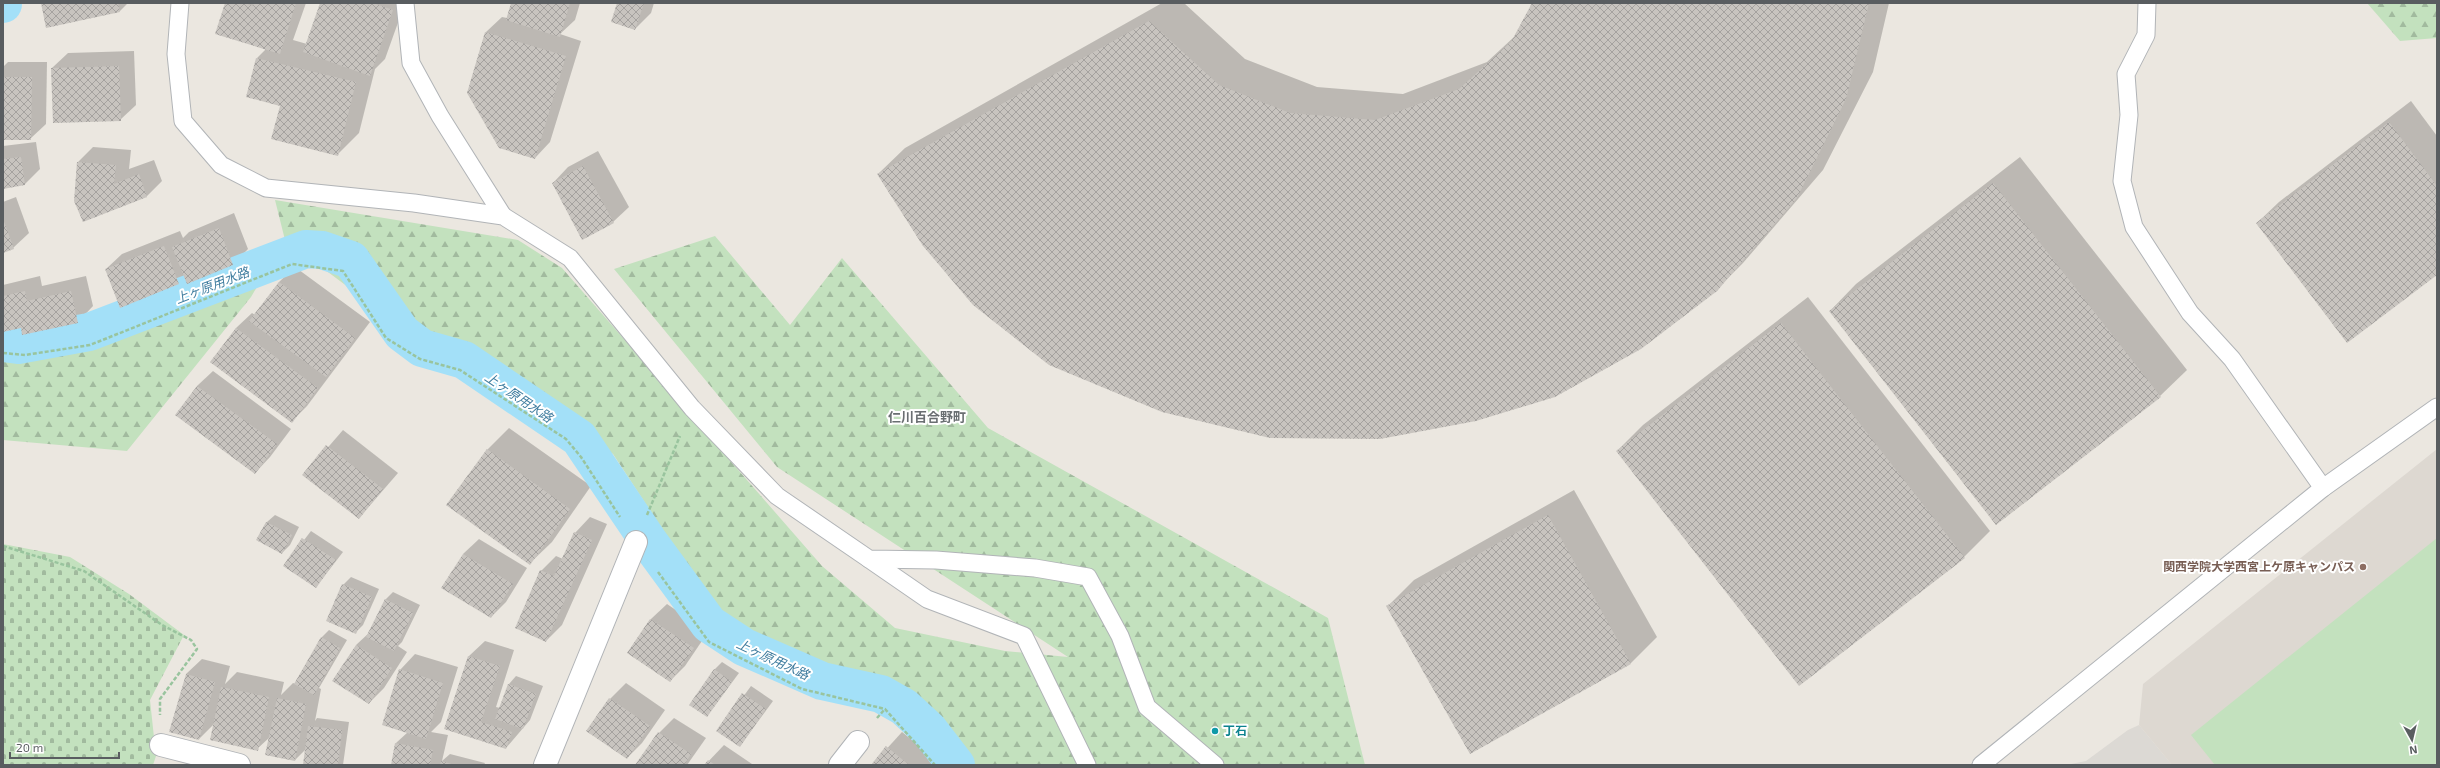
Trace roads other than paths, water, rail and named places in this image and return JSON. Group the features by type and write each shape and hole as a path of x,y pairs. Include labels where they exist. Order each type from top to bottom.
{"street":[{"path":"545,765 636,542"},
{"path":"840,765 858,742"},
{"path":"161,745 239,765"}],"lane":[{"path":"180,3 176,54 183,122 221,165 266,188 414,202 503,216 570,258 692,408 777,496 927,599 1024,636 1087,765"},
{"path":"405,3 411,63 440,116 503,216"},
{"path":"2147,3 2146,35 2126,74 2129,115 2122,181 2134,227 2190,314 2232,359 2323,488"},
{"path":"1981,765 2323,488 2437,407"},
{"path":"869,559 936,560 1035,568 1088,577 1120,636 1147,707 1215,765"}],"waterway":[{"name":"上ヶ原用水路","path":"3,343 18,345 89,332 306,249 322,250 351,260 402,333 422,348 464,360 579,438 649,542 709,624 744,647 822,681 881,694 904,707 929,730 956,765"}],"place":[{"name":"関西学院大学西宮上ケ原キャンパス","path":"2363,567"},
{"name":"丁石","path":"1215,731"}],"district":[{"name":"仁川百合野町","path":"927,417"}]}
